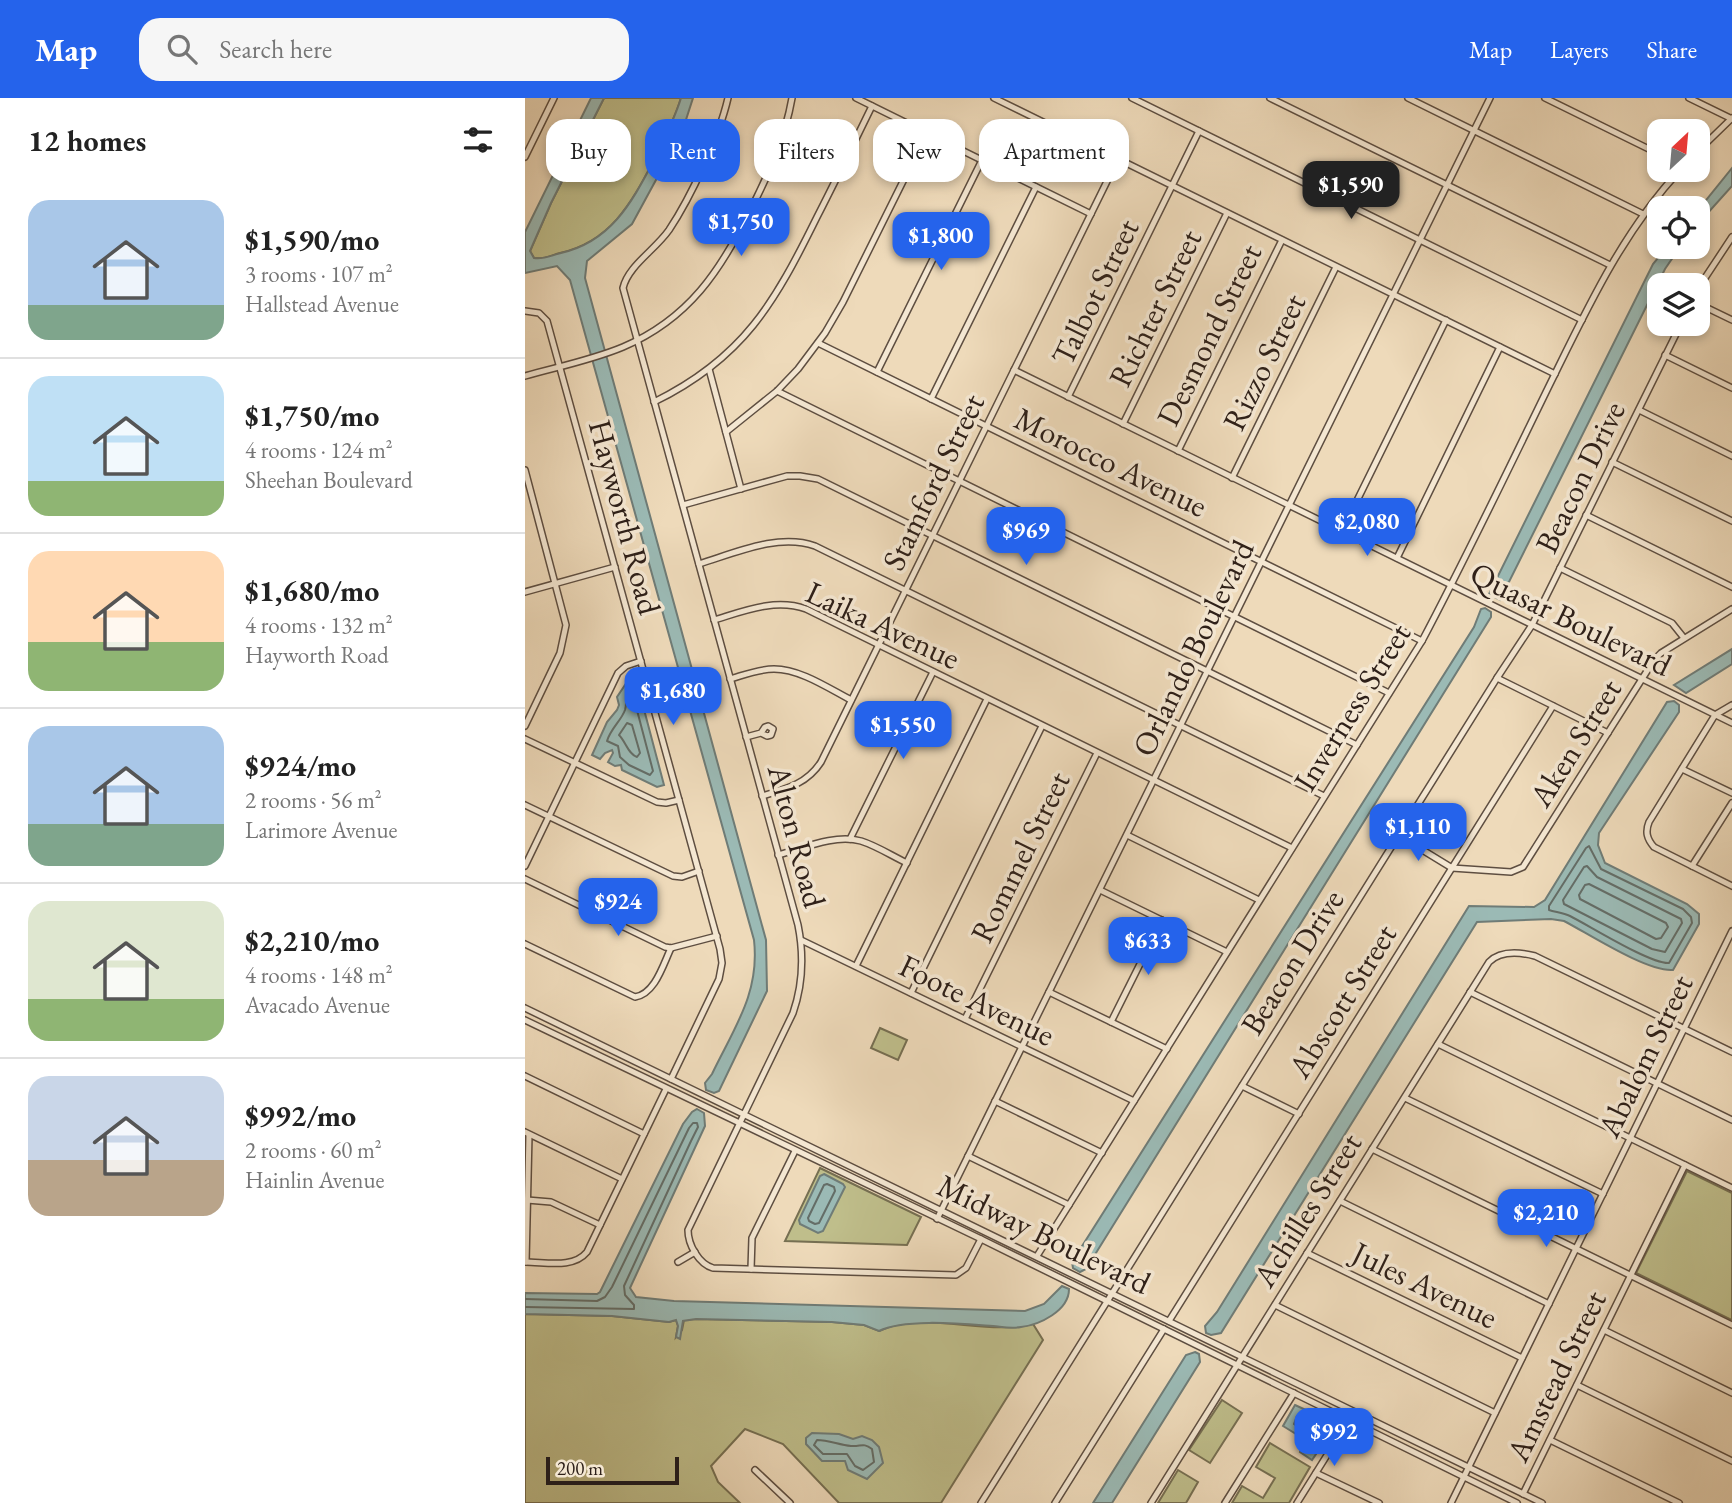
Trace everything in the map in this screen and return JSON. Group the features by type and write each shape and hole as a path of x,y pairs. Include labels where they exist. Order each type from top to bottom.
{"street":[{"path":"525,157 554,98"},
{"name":"Alton Road","path":"695,1252 688,1240 688,1230 796,1005 802,972 801,940 623,288 625,276 653,250 674,223 710,149 728,98"},
{"path":"525,376 607,353 637,340 680,312 702,290 722,265 773,164 783,137 792,98"},
{"path":"856,98 898,119"},
{"path":"994,98 1037,119"},
{"path":"1132,98 1582,320"},
{"path":"1270,98 1610,265"},
{"path":"1408,98 1643,214"},
{"name":"Orlando Boulevard","path":"937,1219 1490,98"},
{"path":"1545,98 1647,148"},
{"path":"1689,98 1732,119 1710,140"},
{"path":"654,402 709,369 746,335 779,291 872,106"},
{"name":"Talbot Street","path":"1068,397 1199,131"},
{"path":"1129,164 1555,374"},
{"path":"877,372 979,166"},
{"path":"726,432 777,391 818,343 843,302 903,182"},
{"path":"1026,182 1091,214"},
{"name":"Stamford Street","path":"762,796 799,784 812,774 1107,182"},
{"name":"Inverness Street","path":"1037,1255 1422,640 1610,265 1643,214 1670,182"},
{"path":"931,399 1036,187"},
{"name":"Richter Street","path":"1123,424 1227,213"},
{"path":"1708,273 1732,237"},
{"name":"Desmond Street","path":"1178,451 1282,240"},
{"path":"1724,248 1732,252"},
{"name":"Rizzo Street","path":"1232,478 1336,267"},
{"path":"1710,309 1732,320"},
{"name":"Hayworth Road","path":"525,310 539,313 547,321 717,936 722,963 719,979 671,1079"},
{"path":"1342,531 1446,320"},
{"name":"Beacon Drive","path":"981,1503 1532,625 1675,336"},
{"name":"Morocco Avenue","path":"818,343 1422,640"},
{"path":"1397,558 1500,347"},
{"path":"1665,355 1732,388"},
{"path":"709,369 741,489"},
{"name":"Quasar Boulevard","path":"1014,370 1732,723"},
{"path":"777,391 1389,692"},
{"path":"1639,410 1732,456"},
{"path":"1612,462 1732,521"},
{"path":"525,470 565,618 564,642 525,726"},
{"path":"683,505 787,477 811,478 1357,744"},
{"path":"1586,515 1732,587"},
{"path":"699,564 777,542 798,541 815,546 1324,796"},
{"path":"525,592 615,567"},
{"path":"1560,568 1672,623 1684,638"},
{"name":"Laika Avenue","path":"714,620 768,605 789,604 806,609 1292,848"},
{"name":"Aken Street","path":"1452,869 1511,872 1523,867 1661,653 1732,609"},
{"path":"525,866 618,673 626,666 641,661"},
{"path":"730,678 764,670 784,670 799,674 851,700"},
{"path":"850,839 933,672"},
{"path":"1497,678 1608,733"},
{"path":"856,966 988,699"},
{"path":"1732,705 1715,715 1649,822 1647,836 1654,847 1732,886"},
{"name":"Abscott Street","path":"1169,1321 1553,706"},
{"path":"911,993 1042,726"},
{"path":"746,737 761,733"},
{"path":"525,739 657,802 679,800"},
{"name":"Rommel Street","path":"965,1019 1097,753"},
{"path":"1682,769 1732,793"},
{"path":"1692,866 1732,803"},
{"path":"525,805 673,876 682,877 699,871"},
{"path":"1126,835 1259,900"},
{"path":"1398,835 1452,869"},
{"path":"778,855 831,840 850,839 907,863"},
{"path":"525,879 671,948 717,936"},
{"path":"1100,890 1227,952"},
{"path":"1111,1022 1162,920"},
{"name":"Abalom Street","path":"1451,1503 1732,931"},
{"name":"Foote Avenue","path":"801,940 1134,1101"},
{"path":"525,944 635,997 650,990 671,948"},
{"name":"Achilles Street","path":"1151,1503 1495,956 1510,953 1535,956 1684,1028"},
{"path":"1049,992 1167,1049"},
{"path":"1470,992 1732,1120"},
{"name":"Midway Boulevard","path":"525,1008 1542,1503"},
{"name":"Midway Boulevard","path":"525,1020 981,1239 1517,1503"},
{"path":"1684,1028 1732,1052"},
{"path":"1438,1044 1732,1188"},
{"path":"525,1076 645,1134"},
{"path":"1242,1086 1299,1114"},
{"path":"622,1180 527,1133 525,1262 567,1263 577,1261 587,1252 645,1134 666,1089"},
{"path":"1405,1098 1602,1194"},
{"path":"995,1101 1102,1153"},
{"path":"1372,1149 1732,1325"},
{"path":"751,1269 752,1238 795,1151"},
{"path":"968,1156 1069,1205"},
{"name":"Amstead Street","path":"1523,1494 1685,1165"},
{"path":"527,1200 551,1202 600,1225"},
{"path":"1340,1202 1549,1304"},
{"path":"678,1262 695,1252 706,1266 713,1268 956,1275 967,1268 981,1239"},
{"name":"Jules Avenue","path":"1307,1253 1522,1358"},
{"path":"1275,1305 1495,1413"},
{"path":"1055,1503 1164,1329"},
{"path":"1604,1330 1732,1393"},
{"path":"1577,1385 1732,1461"},
{"path":"1225,1503 1294,1393"},
{"path":"1297,1503 1349,1420"},
{"path":"1550,1440 1679,1503"},
{"path":"755,1470 790,1503"},
{"path":"1316,1473 1379,1503"}],"shaded area":[{"path":"604,98 681,98 673,119 645,119 645,176 617,219 593,240 577,248 544,258 534,258 530,251 562,182 631,182 631,119 593,119"},
{"path":"880,1028 907,1040 898,1060 871,1048"},
{"path":"820,1168 921,1217 907,1245 785,1241"},
{"path":"1687,1171 1732,1193 1732,1320 1636,1273"},
{"path":"525,1314 612,1316 669,1322 676,1320 676,1337 682,1330 684,1320 696,1319 832,1322 864,1325 879,1331 914,1323 996,1327 1033,1324 1043,1340 941,1503 839,1503 783,1444 745,1429 711,1466 718,1482 740,1503 525,1503"},
{"path":"1222,1400 1242,1413 1210,1463 1189,1450"},
{"path":"1270,1443 1310,1467 1289,1503 1232,1503 1242,1486 1263,1498 1275,1478 1256,1467"},
{"path":"1178,1470 1198,1482 1186,1503 1158,1503"}],"water":[{"path":"591,98 604,98 593,119 581,119"},
{"path":"681,98 693,98 686,119 673,119"},
{"path":"1732,168 1732,186 1710,211 1709,196"},
{"path":"645,176 645,182 655,182 632,224 587,261 585,278 766,940 767,991 719,1091 714,1093 706,1090 705,1083 737,1025 749,994 755,959 754,940 570,280 557,266 525,273 525,232 550,182 562,182 530,251 534,258 544,258 578,248 593,240 617,219"},
{"path":"1657,259 1672,259 1663,273 1649,273"},
{"path":"1647,276 1647,305 1500,600 1489,594"},
{"path":"1485,608 1491,612 1491,617 1086,1269 1080,1272 1073,1268 1072,1262 1474,627 1481,609"},
{"path":"1732,649 1732,664 1686,693 1674,685"},
{"path":"629,679 637,683 664,785 657,787 622,770 621,765 615,766 608,762 612,750 600,759 592,755 607,722 617,710 617,697"},
{"path":"1674,701 1679,705 1679,712 1599,833 1598,845 1605,863 1687,904 1699,914 1699,924 1673,970 1634,959 1564,921 1551,919 1477,922 1221,1333 1206,1333 1205,1326 1217,1312 1469,906 1534,907 1545,900 1667,702"},
{"path":"697,1109 704,1113 705,1126 630,1288 636,1297 674,1301 1025,1311 1044,1304 1062,1286 1069,1289 1068,1297 1052,1316 1017,1328 919,1323 903,1324 879,1331 864,1325 832,1322 696,1319 683,1321 680,1339 676,1337 676,1320 669,1322 612,1316 525,1314 525,1293 600,1292 683,1124"},
{"path":"824,1174 845,1187 823,1231 818,1233 800,1224 799,1220 820,1176"},
{"path":"1195,1352 1199,1354 1200,1362 1112,1503 1093,1503 1186,1355"},
{"path":"1295,1405 1334,1423 1335,1426 1312,1460 1300,1452 1304,1439 1283,1426"},
{"path":"812,1433 839,1434 853,1439 862,1436 872,1440 879,1447 883,1463 867,1479 848,1470 845,1461 822,1461 806,1444 806,1438"}]}
